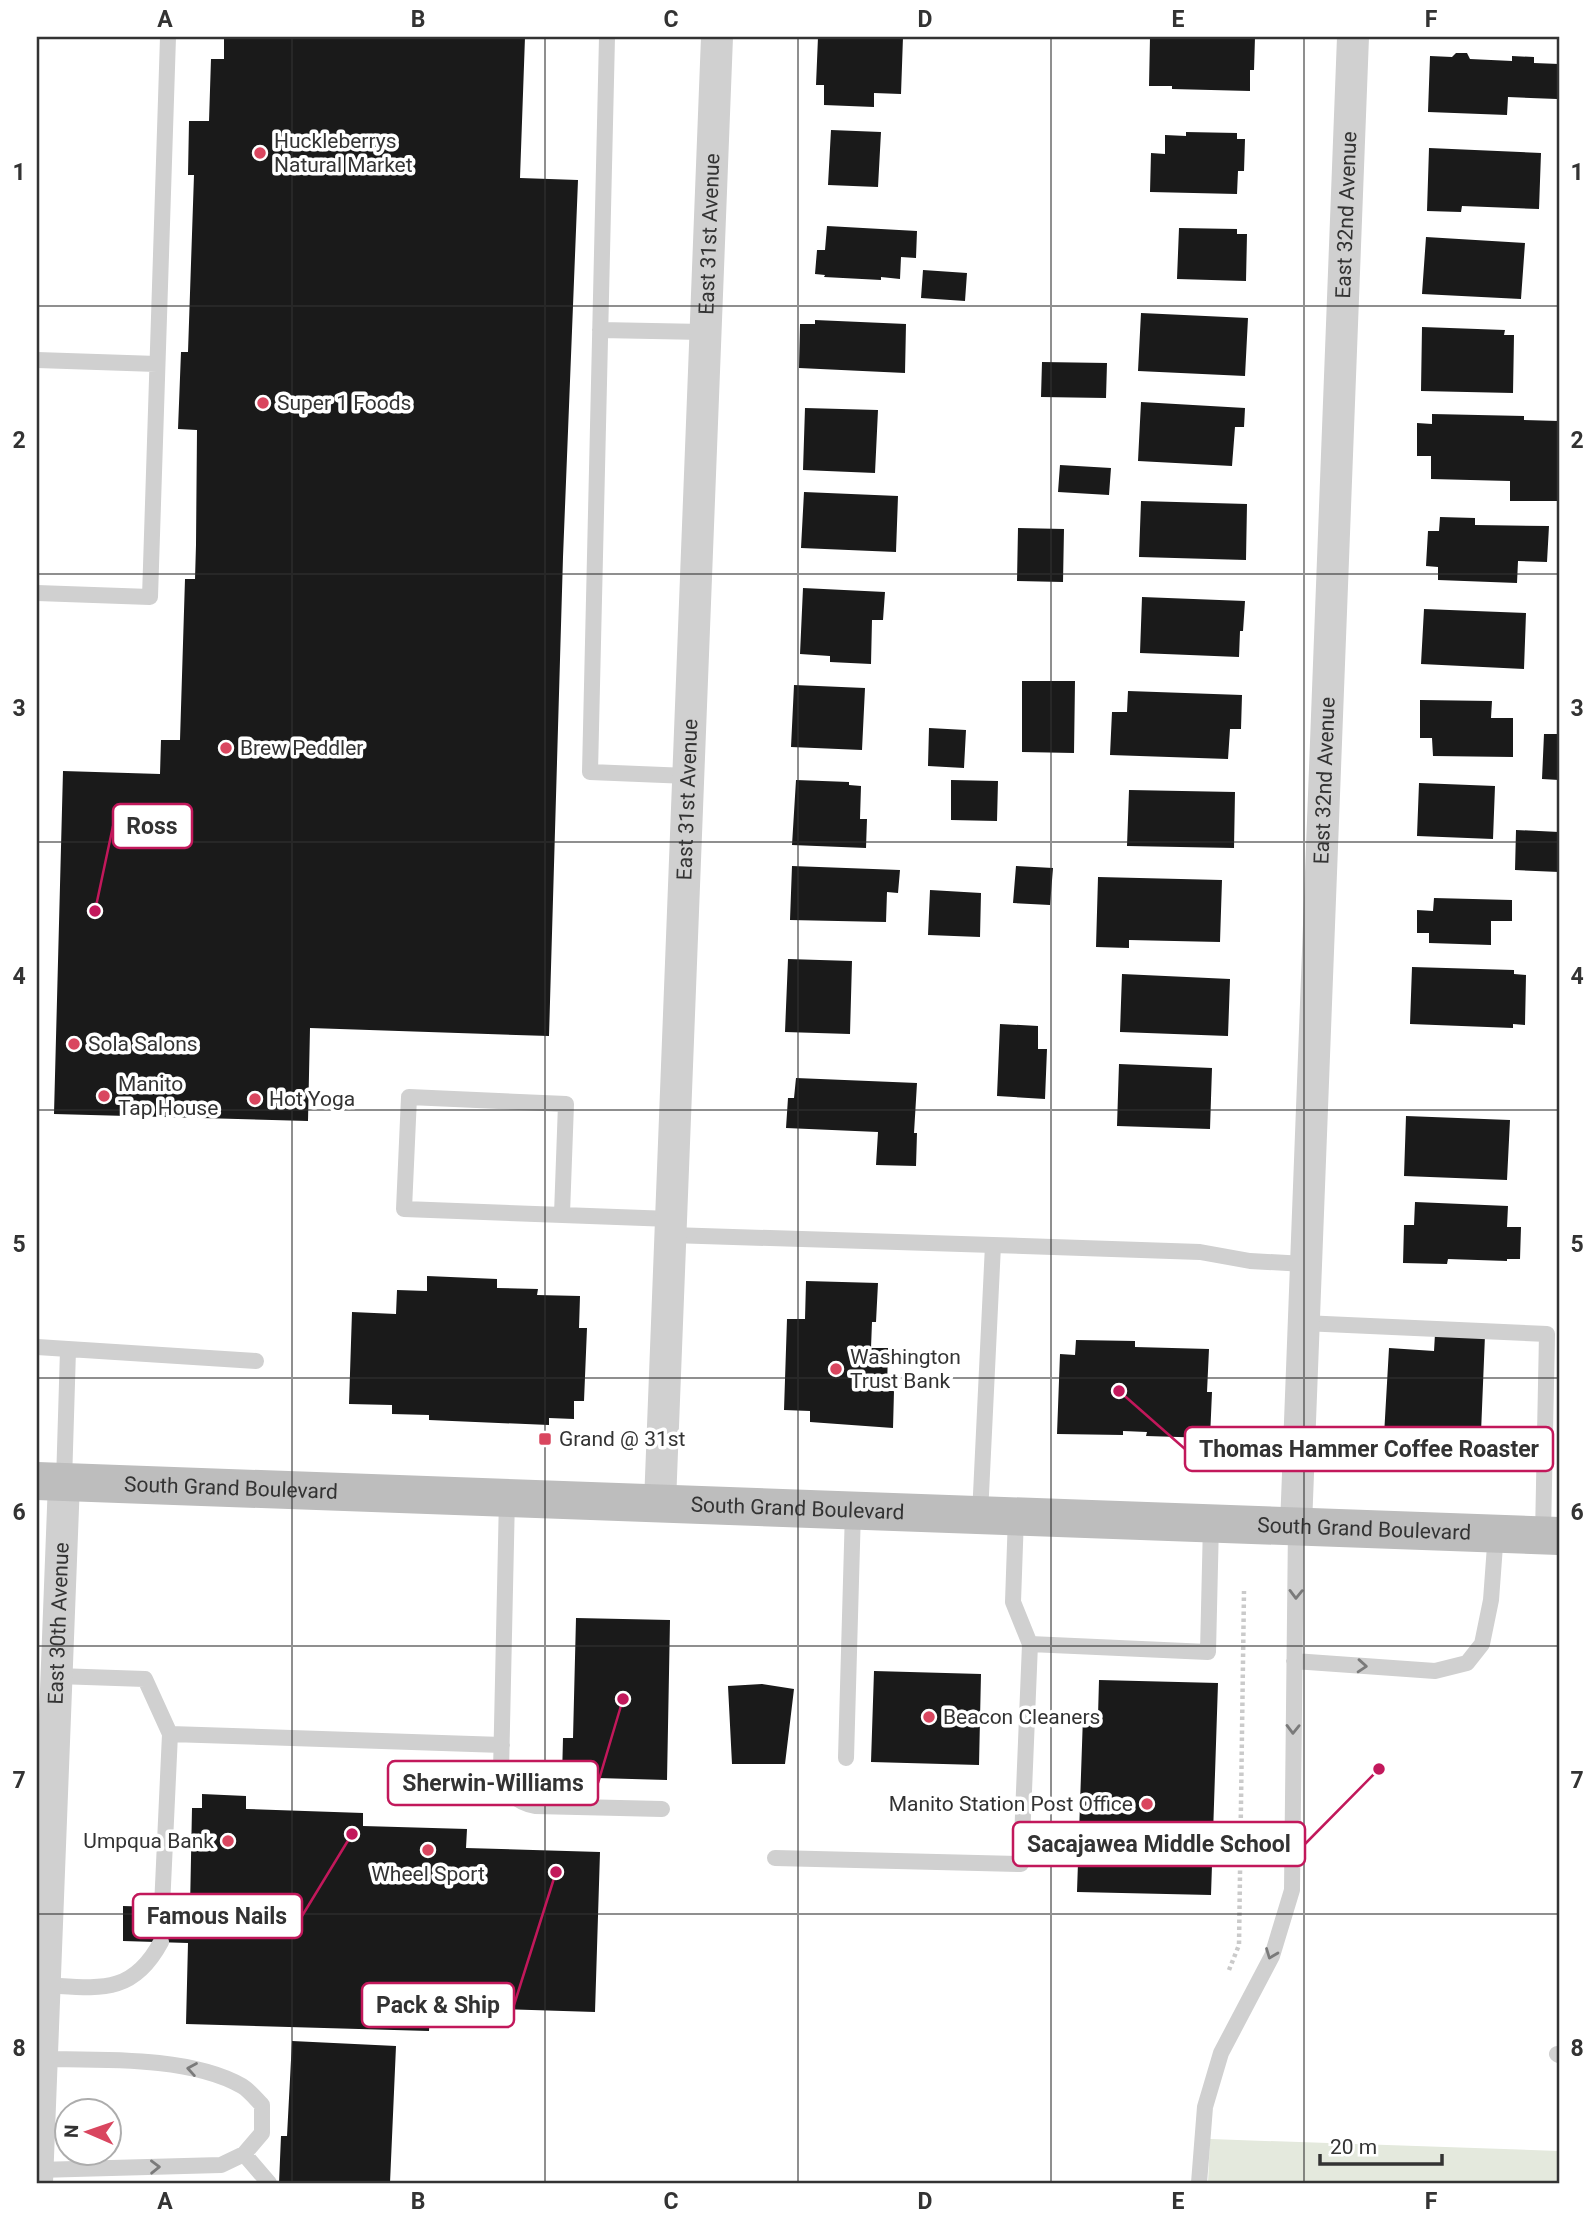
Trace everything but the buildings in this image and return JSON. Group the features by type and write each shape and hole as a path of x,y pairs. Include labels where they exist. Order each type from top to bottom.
{"main road":[{"name":"South Grand Boulevard","path":"51,1482 1551,1535"}],"street":[{"name":"East 31st Avenue","path":"705,37 713,96"},
{"name":"East 31st Avenue","path":"660,1503 717,37"},
{"name":"East 32nd Avenue","path":"1296,1527 1353,37"},
{"name":"East 30th Avenue","path":"38,2176 57,1676 51,1482"}],"lane":[{"path":"37,593 150,597 168,37"},
{"path":"607,37 590,772 688,776"},
{"path":"600,330 704,331"},
{"path":"37,360 157,364"},
{"path":"562,1214 566,1104 409,1097 404,1209 562,1214 671,1227 993,1245 1200,1252 1250,1261 1305,1264"},
{"path":"775,1858 1021,1864 1030,1644 1013,1602 998,1515 993,1245"},
{"path":"1303,1323 1547,1334 1551,1535"},
{"path":"37,1347 256,1361"},
{"path":"51,1482 68,1350"},
{"path":"507,1497 501,1772 509,1791 521,1803 535,1806 662,1809"},
{"path":"846,1758 853,1510"},
{"path":"1030,1644 1208,1652 1211,1523"},
{"path":"1199,2183 1205,2107 1221,2053 1272,1956 1292,1890 1296,1527"},
{"path":"1294,1661 1435,1671 1467,1663 1482,1644 1491,1600 1496,1532"},
{"path":"57,1676 145,1679 170,1734 162,1907"},
{"path":"170,1734 502,1745"},
{"path":"45,1985 99,1988 129,1980 150,1961 161,1942"},
{"path":"38,2176 221,2165 244,2154 262,2133 262,2105 243,2087 204,2071 136,2060 42,2059"},
{"path":"244,2154 269,2183"}],"path":[{"path":"1224,1981 1239,1945 1244,1591"}],"shaded area":[{"path":"1210,2139 1559,2151 1559,2183 1208,2183"}],"place":[{"name":"Huckleberrys Natural Market","path":"260,153"},
{"name":"Super 1 Foods","path":"263,403"},
{"name":"Brew Peddler","path":"226,748"},
{"name":"Ross","path":"95,911"},
{"name":"Sola Salons","path":"74,1044"},
{"name":"Manito Tap House","path":"104,1096"},
{"name":"Hot Yoga","path":"255,1099"},
{"name":"Washington Trust Bank","path":"836,1369"},
{"name":"Thomas Hammer Coffee Roaster","path":"1119,1391"},
{"name":"Grand @ 31st","path":"545,1439"},
{"name":"Sherwin-Williams","path":"623,1699"},
{"name":"Beacon Cleaners","path":"929,1717"},
{"name":"Sacajawea Middle School","path":"1379,1769"},
{"name":"Manito Station Post Office","path":"1147,1804"},
{"name":"Famous Nails","path":"352,1834"},
{"name":"Umpqua Bank","path":"228,1841"},
{"name":"Wheel Sport","path":"428,1850"},
{"name":"Pack & Ship","path":"556,1872"}]}
